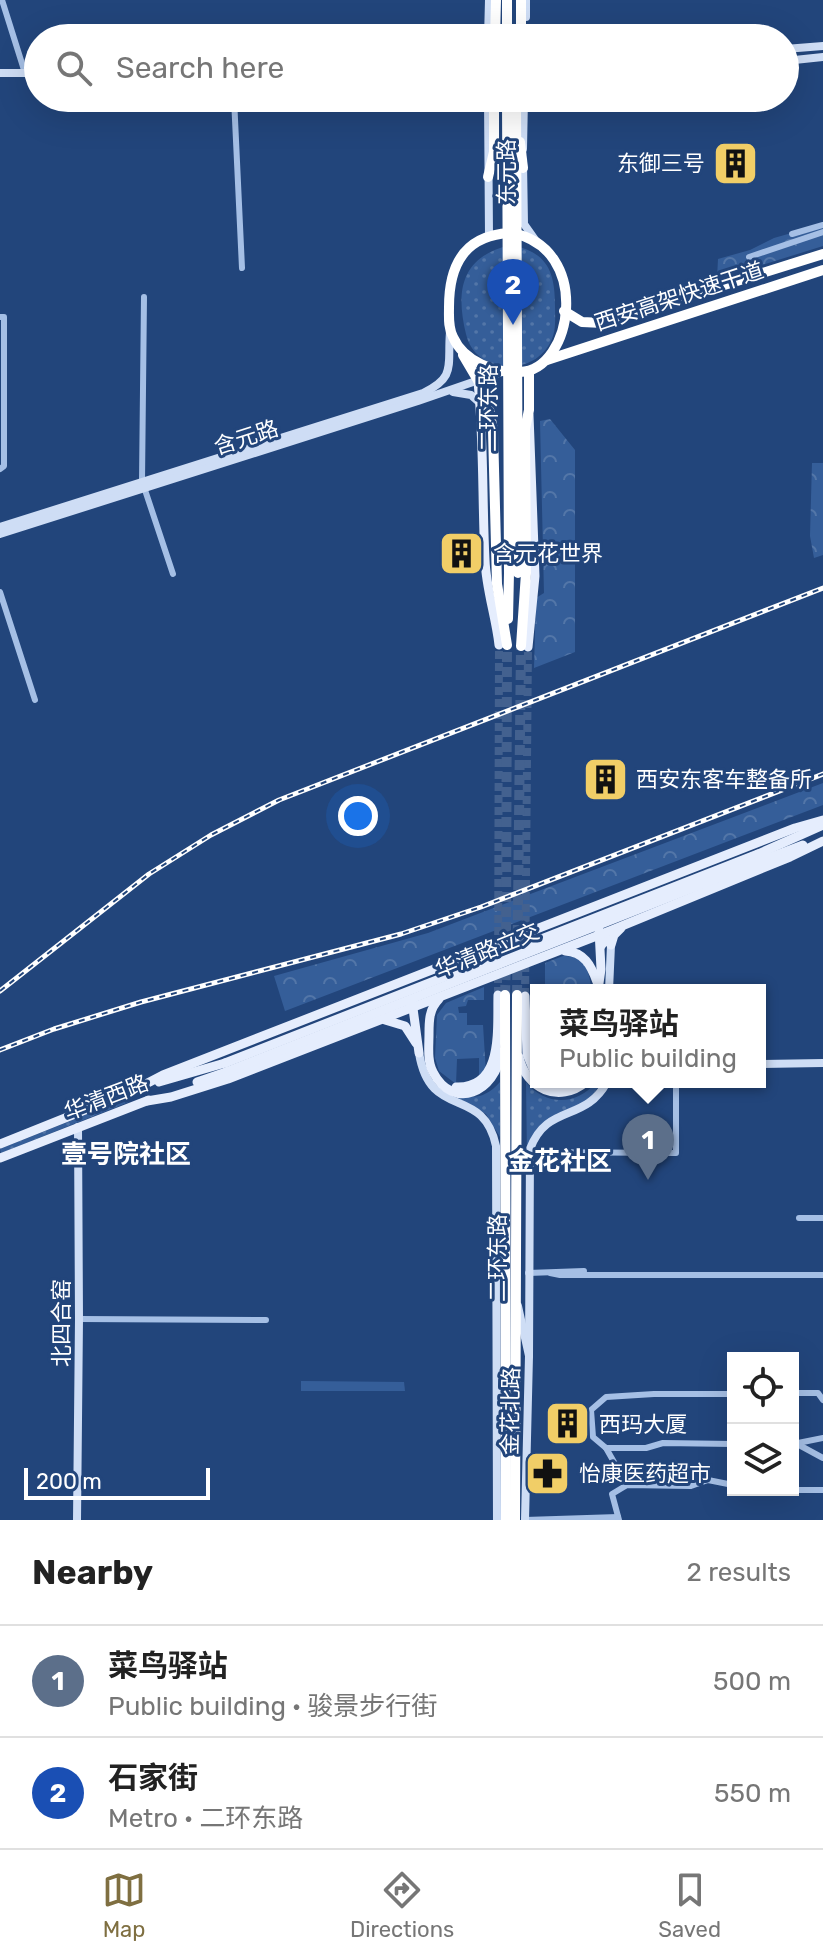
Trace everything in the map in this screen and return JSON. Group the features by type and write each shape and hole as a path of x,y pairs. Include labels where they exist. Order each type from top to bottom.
{"highway":[{"path":"495,24 496,0"},
{"path":"507,0 507,24"},
{"path":"521,0 521,24"},
{"path":"488,177 494,152 494,112"},
{"name":"二环东路","path":"507,112 514,573"},
{"path":"520,112 523,168"},
{"name":"二环东路","path":"514,573 520,112"},
{"path":"457,344 481,364 502,372 529,371 547,360 559,339 566,290 563,273 552,255 537,242 511,233 489,236 469,248 455,268 450,289 450,327 457,344 486,394 493,430 497,584 503,645"},
{"name":"西安高架快速干道","path":"564,311 582,322 603,323 823,254"},
{"name":"西安高架快速干道","path":"547,360 823,270"},
{"path":"521,627 526,573 525,429 529,410 529,371"},
{"path":"514,573 524,646"},
{"path":"503,645 514,573"},
{"name":"二环东路","path":"510,1515 516,1479 505,1021 511,995"},
{"name":"二环东路","path":"510,1515 517,1047 511,995"}],"main road":[{"path":"488,24 489,0"},
{"path":"799,48 823,46"},
{"path":"799,60 823,57"},
{"path":"0,73 24,73"},
{"name":"东元路","path":"488,112 489,236"},
{"name":"东元路","path":"523,168 524,224 537,242"},
{"name":"含元路","path":"0,534 439,386 448,371 450,327"},
{"name":"含元路","path":"0,527 440,394 502,372"},
{"path":"478,379 486,575 503,645"},
{"path":"440,394 467,394 480,403 493,430"},
{"path":"524,646 535,576 529,410"},
{"path":"759,857 823,822"},
{"path":"140,1087 163,1075 603,903 823,822"},
{"path":"759,857 823,840"},
{"path":"599,984 609,941 630,923 790,857 823,840"},
{"name":"华清路立交","path":"226,1068 759,857"},
{"path":"603,903 609,941 609,984"},
{"path":"592,908 601,935 609,941"},
{"path":"529,932 525,942 530,958 538,959"},
{"path":"147,1101 171,1097 228,1079 601,935"},
{"path":"481,951 490,955 493,963 495,972 490,978"},
{"path":"548,955 570,951 582,955 591,967 597,984"},
{"path":"404,982 414,1007 422,1071 431,1088 444,1098 479,1113 487,1121 493,1135 497,1180 498,1369"},
{"path":"447,994 434,1005 429,1024 430,1066 442,1082 464,1093 475,1092 494,1077 500,1063 505,1021"},
{"path":"442,1082 452,1086 471,1086 489,1073 511,995"},
{"path":"511,995 530,1061"},
{"path":"374,1022 389,1020 402,1024 414,1037 419,1053"},
{"path":"517,1047 524,1073 530,1078"},
{"path":"766,1064 823,1063"},
{"name":"华清西路","path":"0,1144 140,1087 226,1068"},
{"name":"华清西路","path":"0,1158 226,1068"},
{"path":"541,1088 544,1091 565,1092 573,1088"},
{"path":"529,1356 529,1152 535,1137 546,1123 586,1106 603,1088"},
{"name":"北四合窑","path":"77,1520 78,1127"},
{"path":"498,1369 512,1305"},
{"name":"金花北路","path":"512,1305 529,1356 525,1520"},
{"name":"金花北路","path":"497,1520 498,1369"},
{"path":"516,1479 527,1440"}],"street":[{"path":"2,0 24,70"},
{"path":"235,112 242,268"},
{"path":"792,234 823,225"},
{"path":"749,257 823,232"},
{"path":"144,297 143,485 173,574"},
{"path":"0,317 4,317 4,466 0,469"},
{"path":"0,592 35,700"},
{"path":"529,1152 676,1153 676,1088"},
{"path":"799,1218 823,1218"},
{"path":"527,1273 584,1271"},
{"path":"550,1273 823,1275"},
{"path":"79,1319 266,1320"},
{"path":"799,1393 818,1393 823,1400"},
{"path":"627,1485 606,1448 593,1437 591,1410 606,1397 727,1394"},
{"path":"799,1443 823,1439 823,1447"},
{"path":"606,1448 646,1448 663,1443 727,1444"},
{"path":"799,1446 823,1458"},
{"path":"525,1520 618,1518 612,1494 627,1485 691,1486 708,1480 727,1484"},
{"path":"799,1490 823,1490"}],"green space":[{"path":"823,224 823,246 717,279 718,259"},
{"path":"511,245 541,258 551,273 555,294 555,329 544,352 529,362 511,367 488,362 472,348 463,318 462,289 472,266 482,257"},
{"path":"550,419 575,450 575,652 534,668 536,598 544,593 540,421"},
{"path":"812,463 823,463 823,555 814,558 810,536"},
{"path":"823,783 823,805 285,1011 274,976 428,933"},
{"path":"563,956 577,958 585,966 590,984 545,984 545,963"},
{"path":"484,987 484,1000 468,1000 466,1006 458,1007 459,1013 467,1013 467,1025 483,1025 486,1073 479,1080 479,1058 457,1059 456,1084 439,1071 435,1058 437,1015 446,1003"},
{"path":"500,1082 500,1137 486,1114 450,1093 465,1097 483,1095"},
{"path":"526,1082 542,1096 561,1100 580,1096 590,1088 598,1088 587,1101 556,1114 527,1155"},
{"path":"128,1098 129,1102 1,1153 0,1149"},
{"path":"301,1381 404,1382 405,1391 301,1391"}],"tunnel":[{"path":"498,995 499,645"},
{"path":"506,947 507,645"},
{"path":"517,995 521,646"},
{"path":"525,996 528,647"},
{"path":"505,995 506,963"}],"railway":[{"path":"0,991 149,874 211,835 279,800 823,588"},
{"path":"0,1050 54,1029 141,1002 401,934 481,907 823,774"}],"place":[{"name":"东御三号","path":"736,163"},
{"name":"石家街","path":"513,325"},
{"name":"含元花世界","path":"462,553"},
{"name":"西安东客车整备所","path":"605,779"},
{"name":"菜鸟驿站","path":"648,1180"},
{"name":"西玛大厦","path":"568,1424"},
{"name":"怡康医药超市","path":"548,1473"}],"district":[{"name":"壹号院社区","path":"126,1154"},
{"name":"金花社区","path":"560,1161"}]}
